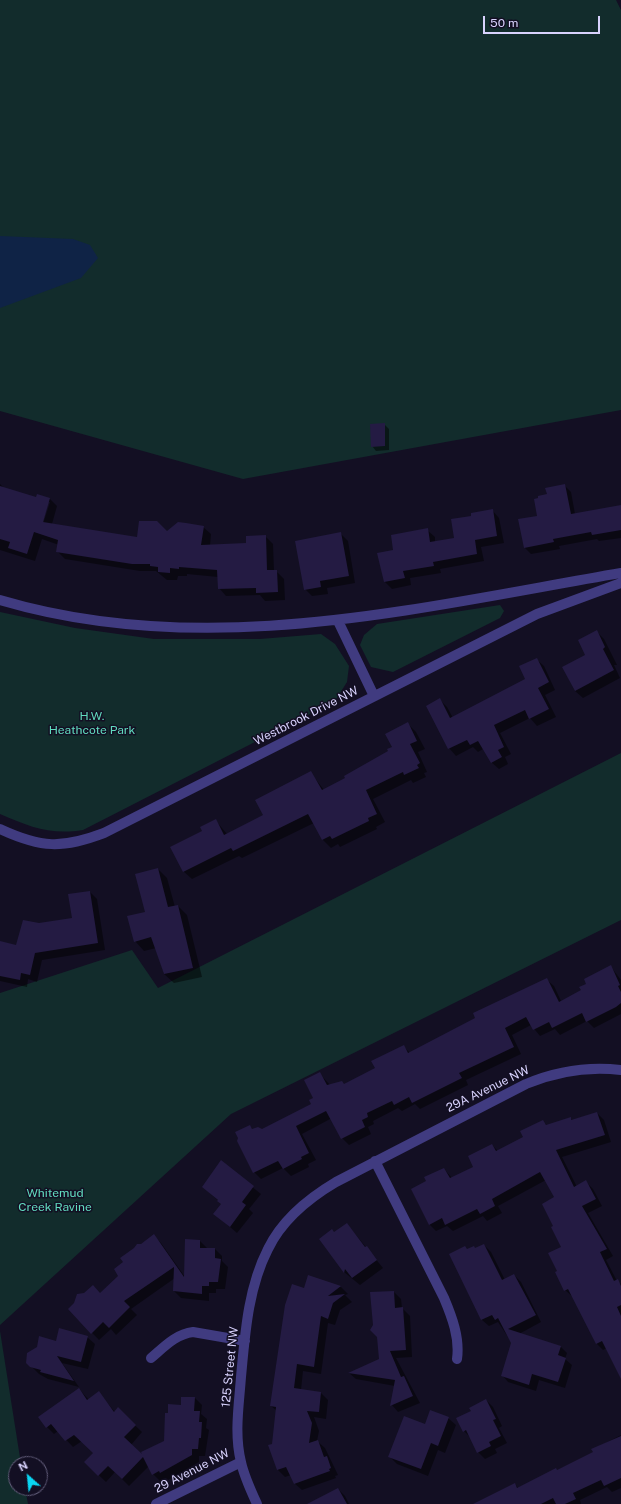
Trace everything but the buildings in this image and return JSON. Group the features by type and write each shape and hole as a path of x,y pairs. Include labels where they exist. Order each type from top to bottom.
{"street":[{"path":"0,600 79,618 159,627 241,628 338,621 621,573"},
{"name":"Westbrook Drive NW","path":"0,829 26,840 47,844 69,844 86,840 104,833 538,614 621,583"},
{"path":"338,621 374,696"},
{"name":"29A Avenue NW","path":"276,1234 312,1197 375,1161 526,1084 548,1075 584,1069 621,1070"},
{"path":"375,1161 451,1314 456,1335 457,1359"},
{"name":"125 Street NW","path":"258,1504 240,1462 237,1426 245,1341 256,1279 268,1248 276,1234"},
{"path":"151,1358 180,1335 187,1332 245,1341"},
{"name":"29 Avenue NW","path":"156,1504 240,1462"}],"green space":[{"path":"0,0 616,0 621,10 621,410 243,479 0,411"},
{"path":"500,605 504,611 500,618 393,672 371,667 360,645 364,635 377,624"},
{"name":"H.W. Heathcote Park","path":"0,612 75,628 154,639 260,639 321,634 335,644 349,666 347,682 335,701 83,830 50,831 40,829 0,814"},
{"name":"Whitemud Creek Ravine","path":"621,753 621,920 231,1114 0,1325 0,993 132,950 158,988"},
{"path":"0,1331 20,1456 8,1456 8,1496 26,1496 28,1504 0,1504"}],"water":[{"path":"0,236 73,239 90,245 98,258 81,278 0,308"}]}
